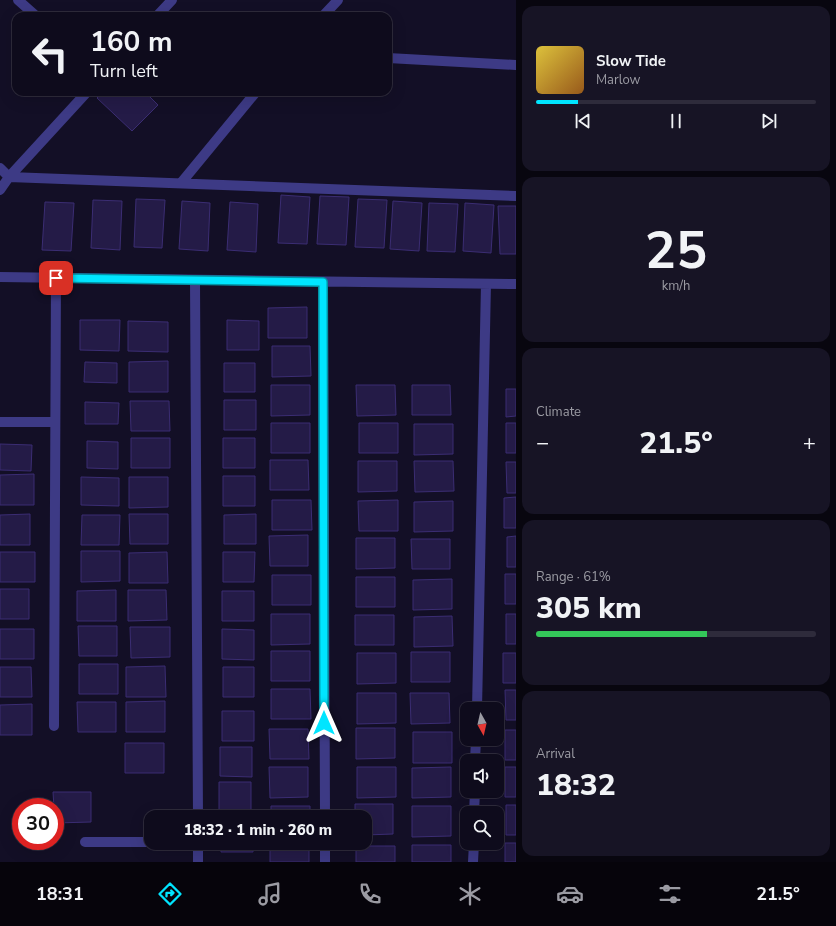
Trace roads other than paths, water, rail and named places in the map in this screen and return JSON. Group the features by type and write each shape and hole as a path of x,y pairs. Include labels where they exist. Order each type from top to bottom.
{"street":[{"path":"18,0 32,12"},
{"path":"161,12 172,0"},
{"path":"327,12 338,0"},
{"path":"392,58 516,64"},
{"path":"0,190 9,177 83,96"},
{"path":"181,183 253,96"},
{"path":"0,168 9,177 516,196"},
{"path":"0,277 194,281 516,284"},
{"path":"54,726 56,278"},
{"path":"194,281 198,810"},
{"path":"323,282 325,810"},
{"path":"477,702 486,284"},
{"path":"0,422 55,422"},
{"path":"85,842 144,842"},
{"path":"198,850 198,862"},
{"path":"325,850 325,862"},
{"path":"473,862 474,850"}]}
